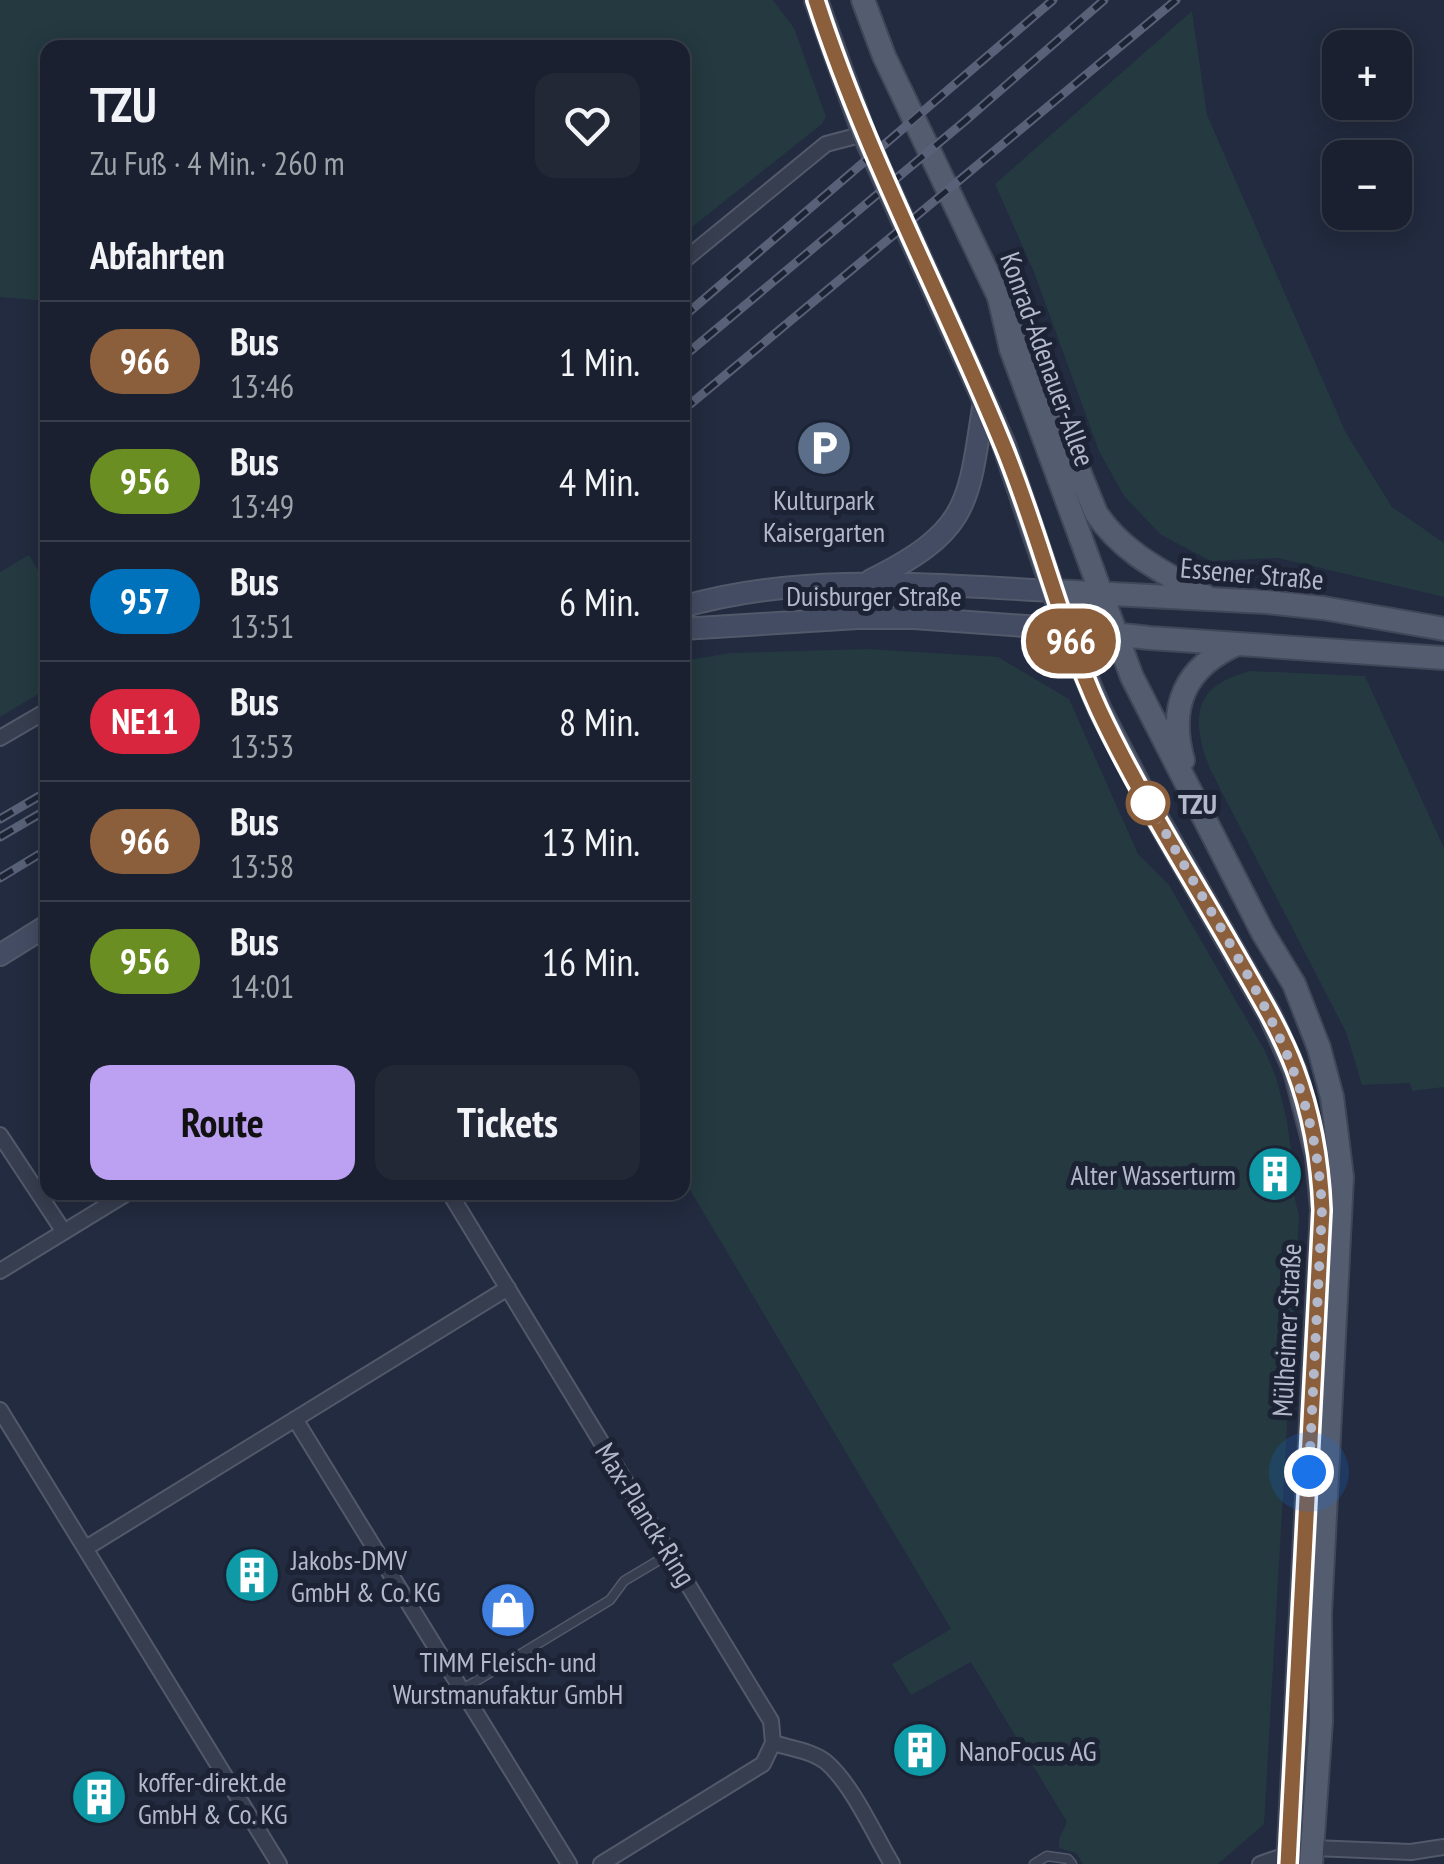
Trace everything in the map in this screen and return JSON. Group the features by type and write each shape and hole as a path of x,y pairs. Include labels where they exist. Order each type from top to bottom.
{"main road":[{"path":"816,0 864,134 1009,460 1066,629 1444,658"},
{"name":"Konrad-Adenauer-Allee","path":"863,0 884,56 999,297 1011,349 1116,634"},
{"path":"999,297 1028,344 1096,513 1108,531 1136,556 1210,599"},
{"path":"866,583 918,556 956,516 972,481 984,401"},
{"name":"Duisburger Straße","path":"690,605 764,590 866,583 1054,591"},
{"name":"Essener Straße","path":"1054,591 1323,608 1444,629"},
{"name":"Duisburger Straße","path":"690,628 914,618 1066,629"},
{"name":"Mülheimer Straße","path":"1066,629 1116,743 1283,1042 1304,1098 1317,1156 1322,1210 1320,1266 1288,1859"},
{"name":"Mülheimer Straße","path":"1116,634 1132,677 1305,1008 1319,1048 1338,1132 1342,1176 1320,1614 1321,1721 1312,1856"},
{"path":"1193,797 1177,730 1181,698 1202,666 1240,643"},
{"path":"0,954 40,930"},
{"path":"1288,1859 1312,1856"}],"street":[{"path":"690,255 826,144 864,134"},
{"path":"0,738 40,715"},
{"path":"0,1135 40,1196"},
{"path":"43,1200 64,1232"},
{"path":"0,1272 116,1200"},
{"name":"Max-Planck-Ring","path":"453,1200 761,1701 771,1721 773,1743"},
{"path":"86,1548 508,1288"},
{"path":"0,1410 279,1864"},
{"path":"295,1419 569,1864"},
{"path":"601,1864 763,1764 773,1743 824,1760 838,1774 892,1864"},
{"path":"1312,1856 1386,1857 1444,1847"},
{"path":"1260,1864 1288,1859"}],"lane":[{"path":"463,1689 610,1600 624,1582 670,1554"},
{"path":"1034,1864 1047,1856 1057,1856 1072,1864"}],"green space":[{"path":"0,0 773,0 794,28 826,117 690,228 690,40 40,40 40,300 0,297"},
{"path":"1192,11 1207,115 1346,433 1392,507 1444,543 1444,597 1278,558 1211,561 1161,535 1124,496 1099,451 1034,272 995,184"},
{"path":"29,555 40,574 40,693 0,717 0,572"},
{"path":"869,649 998,657 1069,699 1138,854 1169,885 1265,1051 1276,1077 1287,1121 1295,1180 1292,1187 1299,1216 1264,1824 1218,1864 1083,1864 1076,1853 1059,1848 1067,1822 971,1662 911,1695 892,1664 951,1629 690,1190 690,660 730,653"},
{"path":"1251,671 1365,676 1444,848 1444,1087 1412,1091 1410,1083 1362,1085 1346,1032 1210,769 1200,734 1201,706 1217,685"}],"railway":[{"path":"690,311 1053,0"},
{"path":"690,351 1104,0"},
{"path":"690,404 1176,0"},
{"path":"0,819 40,796"},
{"path":"0,837 40,814"},
{"path":"0,878 40,854"}],"bus line":[{"name":"966","path":"816,0 864,134 1002,442 1082,670 1148,804 1270,1015 1296,1071 1308,1111 1322,1210 1288,1864"}],"place":[{"name":"Kulturpark Kaisergarten","path":"824,448"},
{"name":"TZU","path":"1148,803"},
{"name":"Alter Wasserturm","path":"1275,1174"},
{"name":"Jakobs-DMV GmbH & Co. KG","path":"252,1575"},
{"name":"TIMM Fleisch- und Wurstmanufaktur GmbH","path":"508,1610"},
{"name":"NanoFocus AG","path":"920,1750"},
{"name":"koffer-direkt.de GmbH & Co. KG","path":"99,1797"}],"route":[{"path":"1148,803 1270,1015 1296,1071 1308,1111 1322,1210 1309,1472"}]}
